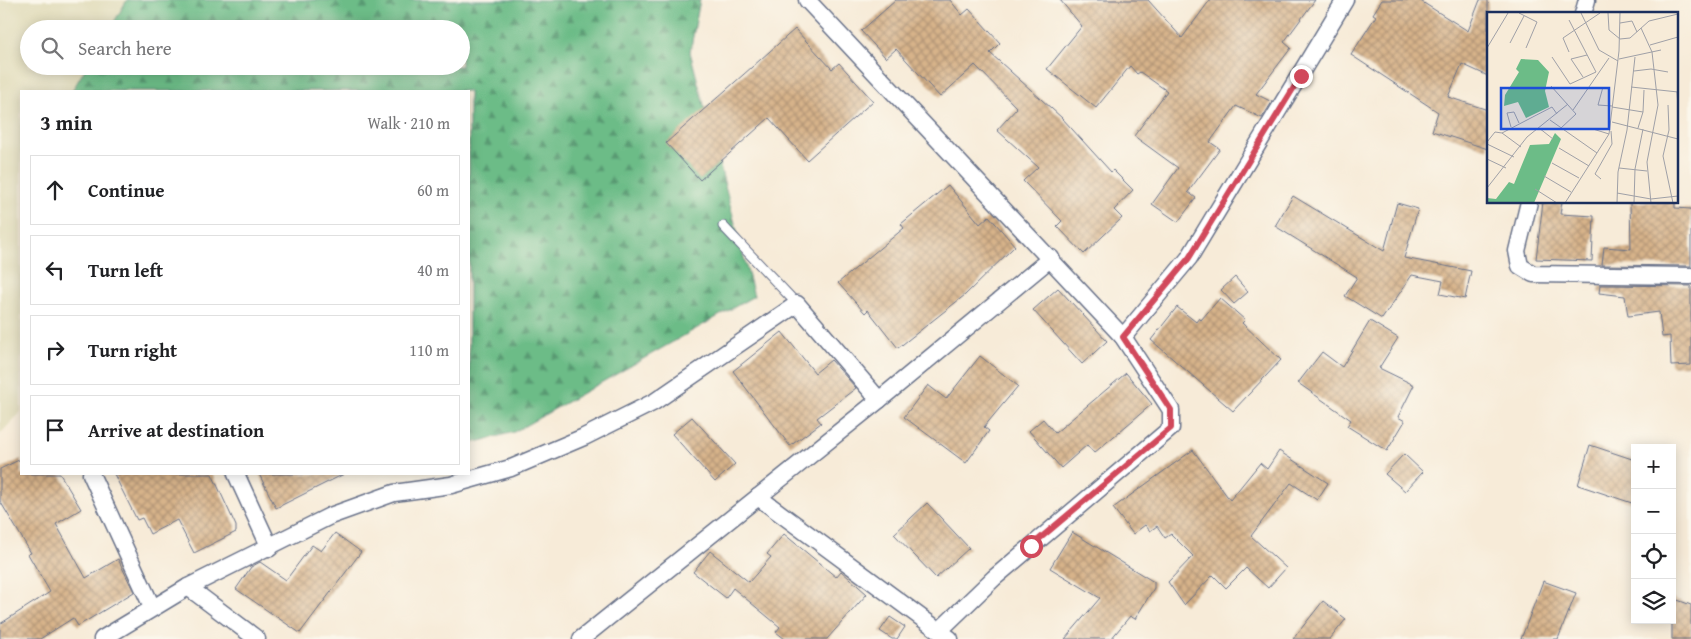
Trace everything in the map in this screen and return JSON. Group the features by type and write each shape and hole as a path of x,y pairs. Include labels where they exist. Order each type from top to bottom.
{"street":[{"path":"758,497 945,635 994,578 1171,428 1171,410 1123,337 1051,258 807,0"},
{"path":"1123,337 1189,258 1345,0"},
{"path":"1529,204 1517,251 1520,266 1533,274 1691,276"},
{"path":"589,637 1051,258"},
{"path":"102,639 152,607 188,587 270,548 330,516 394,493 451,485 511,468 584,437 654,402 797,304 878,400"},
{"path":"91,475 152,607"},
{"path":"236,475 270,548"},
{"path":"188,587 257,639"}],"lane":[{"path":"723,226 797,304"}],"shaded area":[{"path":"0,0 127,0 115,20 20,20 20,75 82,75 73,90 20,90 20,413 0,434"}],"green space":[{"path":"127,0 700,0 690,52 754,296 514,432 470,444 470,90 73,90 82,75 470,75 470,20 115,20"}],"building":[{"path":"896,0 950,0 962,15 969,9 1000,43 990,53 1062,118 1111,172 1113,170 1133,190 1114,210 1122,218 1084,254 1057,226 1062,221 1023,181 1038,167 997,130 1017,108 975,65 940,97 896,49 886,58 861,31"},
{"path":"1060,0 1148,0 1182,38 1210,0 1315,0 1284,42 1291,48 1256,94 1272,102 1262,118 1236,106 1210,142 1220,149 1188,192 1196,198 1178,222 1152,204 1178,168 1134,136 1167,91 1140,72 1137,74 1130,66 1096,108 1047,69 1082,26"},
{"path":"1382,0 1419,0 1468,31 1480,0 1488,0 1487,76 1462,64 1448,97 1487,110 1487,149 1432,131 1438,112 1351,55 1376,16 1373,14"},
{"path":"795,29 832,69 839,63 873,101 807,160 769,118 700,180 666,143"},
{"path":"948,185 980,224 989,216 1015,246 965,295 898,348 868,310 865,313 838,283 904,228 901,224"},
{"path":"1293,196 1384,251 1397,203 1418,209 1404,258 1471,271 1465,299 1440,294 1443,281 1412,275 1382,319 1345,296 1357,277 1275,226"},
{"path":"1543,204 1562,204 1560,214 1594,216 1592,261 1536,259"},
{"path":"1630,204 1675,204 1675,208 1691,209 1691,266 1602,265 1604,247 1631,249"},
{"path":"1235,277 1248,292 1234,304 1221,290"},
{"path":"1600,285 1691,286 1691,365 1671,366 1670,336 1662,337 1659,312 1628,316 1625,296 1599,293"},
{"path":"1058,288 1107,341 1082,364 1033,310"},
{"path":"1220,298 1245,320 1242,323 1281,360 1233,411 1151,340 1177,307 1196,322 1199,318 1201,320"},
{"path":"1370,321 1398,338 1379,368 1414,385 1398,417 1405,421 1387,451 1347,426 1351,420 1298,383 1322,352 1342,367"},
{"path":"782,332 815,373 831,360 856,388 817,418 821,423 790,446 733,371"},
{"path":"980,356 1018,386 984,427 989,431 966,463 904,417 928,385 946,399"},
{"path":"1126,373 1152,404 1094,453 1087,445 1061,468 1029,431 1043,419 1055,433"},
{"path":"692,417 735,464 715,482 672,434"},
{"path":"1590,445 1631,459 1631,503 1578,485"},
{"path":"1193,450 1230,500 1260,463 1267,469 1279,451 1328,483 1317,500 1291,483 1251,536 1286,568 1268,588 1246,568 1226,588 1213,575 1184,605 1168,582 1193,556 1171,534 1165,538 1157,526 1150,531 1145,525 1133,534 1113,508"},
{"path":"1404,454 1423,472 1405,491 1385,474"},
{"path":"20,459 20,475 61,475 81,509 56,524 86,578 118,559 134,592 78,626 73,618 40,639 0,639 0,624 50,592 28,554 31,553 0,501 0,469"},
{"path":"114,475 212,475 236,526 236,532 194,553 177,520 150,534 142,518 137,520"},
{"path":"260,475 342,475 276,508"},
{"path":"927,503 969,548 936,578 894,534"},
{"path":"1072,532 1154,582 1154,588 1135,619 1130,616 1111,639 1065,639 1100,598 1050,568"},
{"path":"335,533 361,552 300,633 236,589 251,567 260,562 286,580 312,545 321,551"},
{"path":"784,534 836,577 841,571 867,594 827,639 785,639 776,632 780,627 733,588 726,598 693,572 710,551 749,582 771,557 767,554"},
{"path":"1543,581 1576,593 1558,639 1521,639"},
{"path":"1676,599 1691,605 1691,639 1672,639 1672,624 1676,624"},
{"path":"1323,601 1346,619 1330,639 1293,639"},
{"path":"890,617 905,627 897,639 892,639 880,631"}],"route":[{"path":"1031,546 1171,428 1173,419 1171,410 1123,337 1189,258 1301,76"}]}
